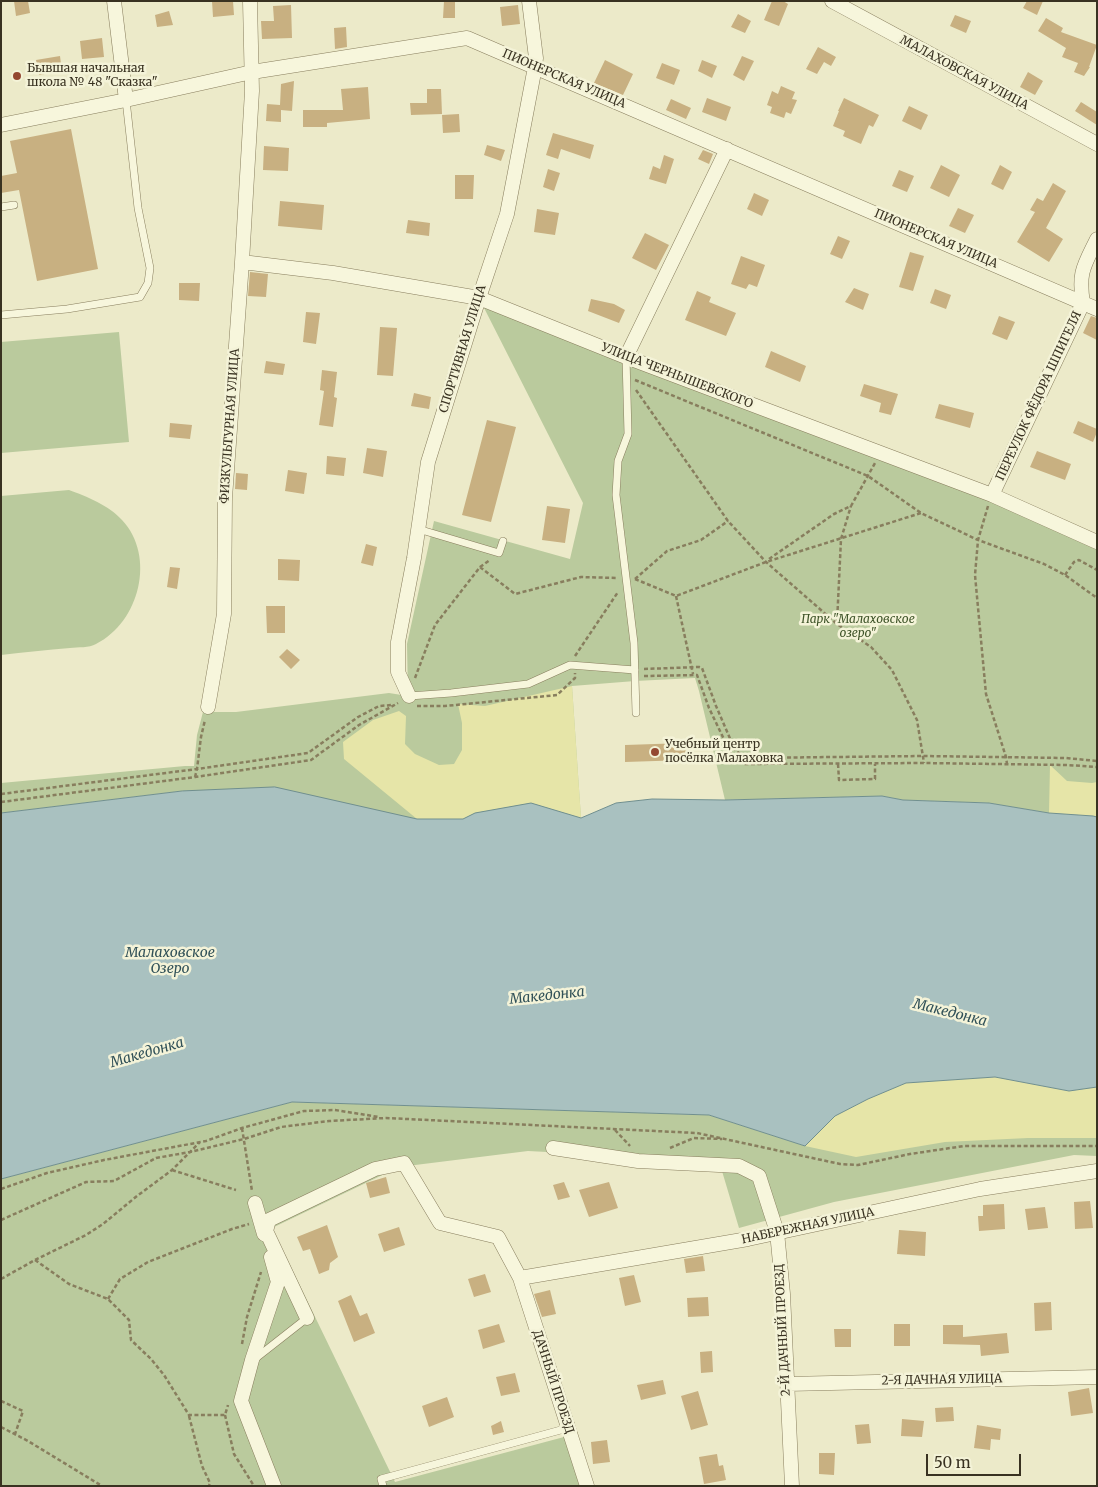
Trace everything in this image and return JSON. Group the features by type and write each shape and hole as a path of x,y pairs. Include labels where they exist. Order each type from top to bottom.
{"street":[{"path":"114,1 126,100"},
{"name":"ФИЗКУЛЬТУРНАЯ УЛИЦА","path":"208,708 224,614 225,498 242,262 252,72 250,1"},
{"name":"СПОРТИВНАЯ УЛИЦА","path":"407,702 398,672 398,642 414,558 428,462 507,214 536,67 529,1"},
{"name":"МАЛАХОВСКАЯ УЛИЦА","path":"832,1 1097,144"},
{"name":"ПИОНЕРСКАЯ УЛИЦА","path":"1,125 252,72 467,38 1097,309"},
{"path":"626,357 728,149"},
{"name":"ПЕРЕУЛОК ФЁДОРА ШПИГЕЛЯ","path":"992,495 1083,303 1080,286 1081,275 1084,264 1097,239"},
{"name":"УЛИЦА ЧЕРНЫШЕВСКОГО","path":"242,262 333,273 479,298 626,357 992,495 1097,542"},
{"name":"2-Й ДАЧНЫЙ ПРОЕЗД","path":"553,1148 638,1160 739,1166 760,1176 777,1232 783,1294 792,1486"},
{"name":"ДАЧНЫЙ ПРОЕЗД","path":"307,1318 266,1231 268,1220 374,1169 404,1163 440,1223 498,1237 520,1278 587,1486"},
{"name":"НАБЕРЕЖНАЯ УЛИЦА","path":"520,1278 748,1239 980,1189 1097,1171"},
{"path":"254,1202 278,1282 241,1400 274,1486"},
{"name":"2-Я ДАЧНАЯ УЛИЦА","path":"787,1384 1097,1377"}],"lane":[{"path":"1,315 75,308 140,297 148,283 150,268 138,208 126,100"},
{"path":"1,207 14,205"},
{"path":"626,357 628,434 618,461 616,495 634,643 636,713"},
{"path":"417,529 499,553 503,541"},
{"path":"407,702 469,691 528,684 570,665 635,673"},
{"path":"252,1360 307,1318"},
{"path":"383,1486 380,1479 568,1428"}],"path":[{"path":"627,377 868,476 921,514 978,540 1044,564 1065,575 1097,598"},
{"path":"627,377 728,521 766,562 837,624 871,647 892,670 917,720 924,763"},
{"path":"837,624 841,538 851,506 880,453"},
{"path":"992,495 978,540 975,575 986,694 1007,764"},
{"path":"766,562 834,514 851,506"},
{"path":"480,567 515,594 581,577 635,579 676,596 766,562 921,514"},
{"path":"635,579 666,551 701,540 728,521"},
{"path":"407,702 435,625 480,567 499,553"},
{"path":"1065,575 1074,562 1079,560 1097,570"},
{"path":"1,794 308,754 358,717 378,706 407,702 445,706 557,695 575,678 575,672 563,671 570,665 627,579"},
{"path":"676,596 693,674"},
{"path":"635,673 692,667 702,668 735,750 745,758 924,756 1066,758 1097,761"},
{"path":"635,673 697,675 709,708 731,754 744,764 924,763 1097,767"},
{"path":"1,802 311,760 359,726 394,705 407,702"},
{"path":"194,777 208,708"},
{"path":"838,764 838,780 875,779 875,764"},
{"path":"1,1189 47,1173 200,1142 304,1111 335,1110 386,1118"},
{"path":"1,1220 86,1182 114,1181 156,1158 244,1139 280,1128 304,1123 329,1121 386,1118 697,1133 840,1164 858,1165 910,1154 964,1146 1097,1146"},
{"path":"242,1128 252,1186"},
{"path":"614,1129 631,1147"},
{"path":"669,1149 694,1138 730,1140"},
{"path":"1,1280 35,1260 95,1230 172,1170 200,1142"},
{"path":"172,1170 236,1190"},
{"path":"108,1298 120,1279 148,1262 232,1229 260,1221"},
{"path":"35,1260 69,1284 108,1298 129,1320 131,1340 151,1359 164,1375 189,1415 202,1466 210,1483 209,1486"},
{"path":"242,1349 247,1317 264,1264"},
{"path":"230,1400 225,1415 234,1454 254,1486"},
{"path":"1,1401 23,1411 14,1434"},
{"path":"189,1415 225,1415"},
{"path":"1,1427 102,1486"}],"green space":[{"name":"Парк \"Малаховское озеро\"","path":"479,298 1097,539 1097,817 1049,813 989,803 903,800 882,796 725,800 695,678 572,686 581,818 417,819 182,791 1,813 1,783 194,766 197,735 203,712 236,712 389,693 408,696 407,644 434,521 570,559 583,503"},
{"path":"119,332 129,442 1,453 1,342"},
{"path":"69,490 90,498 111,510 122,520 132,535 138,551 140,569 133,605 111,634 96,644 1,655 1,496"},
{"path":"1097,1087 1097,1156 1074,1155 834,1202 739,1228 719,1161 528,1151 399,1167 272,1228 395,1482 564,1437 580,1486 1,1486 1,1179 292,1102 709,1115 805,1146 1069,1091"}],"sand":[{"path":"572,686 581,818 531,803 475,813 463,819 417,819 344,759 343,742 373,720 399,711 406,716 405,744 415,754 439,765 454,764 462,750 462,723 458,704 485,706"},
{"path":"1050,765 1067,781 1097,782 1097,817 1049,813"},
{"path":"995,1077 1069,1091 1097,1087 1097,1138 1028,1138 945,1142 856,1157 805,1146 835,1116 868,1099 906,1083"}],"water":[{"name":"Малаховское Озеро","path":"275,787 417,819 463,819 475,813 531,803 581,818 616,803 652,799 725,800 882,796 903,800 989,803 1049,813 1097,817 1097,1087 1069,1091 995,1077 906,1083 868,1099 835,1116 805,1146 709,1115 292,1102 1,1179 1,813 182,791"}],"building":[{"path":"14,1 28,1 30,13 16,16"},
{"path":"212,1 233,1 234,15 213,17"},
{"path":"444,1 455,1 455,18 443,18"},
{"path":"772,1 783,1 788,4 779,26 764,20"},
{"path":"1027,1 1043,1 1037,15 1023,8"},
{"path":"291,5 292,38 262,39 261,21 274,21 273,6"},
{"path":"518,5 520,24 502,26 500,7"},
{"path":"169,11 173,25 157,27 155,15"},
{"path":"738,14 751,21 745,33 731,27"},
{"path":"955,15 971,21 966,33 950,26"},
{"path":"1046,18 1063,28 1061,32 1097,45 1090,67 1084,76 1074,72 1078,63 1062,57 1066,48 1038,31"},
{"path":"346,27 347,47 335,49 334,28"},
{"path":"102,38 104,57 82,59 80,41"},
{"path":"818,47 836,57 831,66 824,62 817,74 806,69"},
{"path":"60,56 62,72 39,75 36,60"},
{"path":"742,56 754,61 744,81 733,75"},
{"path":"605,60 633,74 623,95 594,83"},
{"path":"702,60 717,66 712,78 698,71"},
{"path":"662,63 680,70 674,85 656,78"},
{"path":"1028,72 1043,81 1035,95 1020,87"},
{"path":"294,81 292,111 281,110 281,122 266,121 267,104 280,105 281,84"},
{"path":"781,86 795,92 792,99 797,100 791,114 786,112 784,118 770,113 772,107 767,105 772,91 778,94"},
{"path":"368,87 370,119 327,123 327,127 303,127 303,110 343,110 341,89"},
{"path":"427,89 441,89 442,114 411,115 410,103 427,103"},
{"path":"707,98 731,107 726,121 702,112"},
{"path":"844,98 879,115 873,127 869,125 861,144 843,136 845,131 833,126"},
{"path":"671,99 691,108 686,119 666,110"},
{"path":"1081,102 1097,112 1097,125 1075,111"},
{"path":"909,106 928,115 921,130 902,121"},
{"path":"459,114 460,132 443,133 442,115"},
{"path":"71,129 98,269 37,281 19,190 1,193 1,176 17,173 10,141"},
{"path":"553,133 594,145 590,159 561,149 558,159 546,155"},
{"path":"487,145 505,150 501,161 484,155"},
{"path":"264,146 289,148 288,171 263,170"},
{"path":"703,150 713,154 709,164 698,159"},
{"path":"664,155 674,159 666,184 649,179 653,166 660,169"},
{"path":"941,165 960,175 949,197 930,188"},
{"path":"1000,165 1012,172 1003,190 991,184"},
{"path":"548,169 560,173 554,191 543,187"},
{"path":"899,170 914,176 907,192 892,186"},
{"path":"455,175 474,175 473,199 455,199"},
{"path":"1053,183 1066,191 1046,228 1063,239 1049,262 1017,242 1035,212 1030,210 1037,198 1043,201"},
{"path":"754,193 769,200 762,216 747,209"},
{"path":"280,201 324,205 322,230 278,226"},
{"path":"958,208 974,215 965,233 949,226"},
{"path":"537,209 559,213 555,235 534,232"},
{"path":"408,220 430,223 429,236 406,233"},
{"path":"645,233 669,245 656,270 632,258"},
{"path":"838,236 850,241 842,259 830,254"},
{"path":"910,252 924,256 913,291 899,287"},
{"path":"741,256 765,265 757,287 749,284 746,289 731,284"},
{"path":"250,272 268,274 266,297 248,296"},
{"path":"179,283 200,283 199,301 179,300"},
{"path":"854,288 869,294 863,310 845,302"},
{"path":"935,289 951,295 946,309 930,303"},
{"path":"697,291 711,297 709,302 736,313 726,336 685,320"},
{"path":"591,299 614,304 625,310 619,323 588,311"},
{"path":"306,312 320,313 316,344 303,342"},
{"path":"999,316 1015,322 1007,340 992,334"},
{"path":"1091,316 1097,318 1097,340 1083,333"},
{"path":"380,327 397,328 393,376 377,375"},
{"path":"771,351 806,366 800,382 765,367"},
{"path":"266,361 285,364 283,375 264,373"},
{"path":"322,370 337,372 334,397 337,398 333,427 319,425 324,391 320,390"},
{"path":"864,384 898,394 891,415 879,412 881,403 860,396"},
{"path":"414,393 431,397 429,409 411,406"},
{"path":"939,404 974,413 970,428 935,418"},
{"path":"487,420 516,427 491,522 462,515"},
{"path":"1078,421 1097,429 1093,442 1073,433"},
{"path":"170,423 192,425 190,439 169,437"},
{"path":"367,448 387,451 383,477 363,473"},
{"path":"1037,451 1071,464 1065,480 1030,467"},
{"path":"327,456 346,458 344,476 326,474"},
{"path":"288,470 307,473 304,494 285,491"},
{"path":"236,473 248,474 247,490 235,489"},
{"path":"547,506 570,509 565,543 542,540"},
{"path":"366,544 377,547 373,566 361,563"},
{"path":"278,559 300,560 299,581 278,580"},
{"path":"170,567 180,568 177,589 167,587"},
{"path":"266,606 285,606 285,633 267,633"},
{"path":"287,649 300,660 291,669 279,657"},
{"name":"Учебный центр посёлка Малаховка","path":"685,743 686,760 625,762 625,745"},
{"path":"386,1177 390,1193 370,1198 366,1183"},
{"path":"564,1182 570,1197 558,1200 553,1185"},
{"path":"609,1182 618,1208 589,1217 579,1190"},
{"path":"1090,1201 1093,1228 1075,1229 1074,1202"},
{"path":"1004,1204 1005,1229 979,1231 978,1216 983,1216 983,1205"},
{"path":"1045,1207 1048,1228 1028,1230 1025,1209"},
{"path":"327,1225 338,1257 330,1263 329,1270 319,1274 310,1249 303,1251 297,1237"},
{"path":"399,1227 405,1245 384,1252 378,1234"},
{"path":"899,1230 926,1232 925,1256 897,1254"},
{"path":"703,1256 705,1271 686,1273 684,1259"},
{"path":"485,1274 491,1292 474,1297 468,1279"},
{"path":"634,1275 641,1302 625,1306 619,1278"},
{"path":"550,1290 556,1314 542,1317 534,1294"},
{"path":"351,1295 360,1316 367,1313 375,1333 354,1342 338,1301"},
{"path":"708,1297 709,1316 688,1317 687,1298"},
{"path":"1051,1302 1052,1330 1035,1331 1034,1303"},
{"path":"499,1324 505,1342 483,1349 478,1330"},
{"path":"894,1324 910,1324 910,1346 894,1346"},
{"path":"943,1325 963,1325 963,1337 1007,1333 1009,1353 981,1356 980,1345 943,1344"},
{"path":"834,1329 851,1329 851,1347 835,1347"},
{"path":"712,1351 713,1372 701,1373 700,1352"},
{"path":"515,1373 520,1392 501,1396 496,1377"},
{"path":"663,1380 666,1394 641,1400 637,1385"},
{"path":"1089,1388 1093,1413 1071,1416 1068,1392"},
{"path":"698,1391 708,1425 691,1430 681,1396"},
{"path":"447,1397 454,1417 429,1427 422,1406"},
{"path":"953,1407 954,1421 936,1422 935,1408"},
{"path":"902,1419 924,1421 922,1437 901,1436"},
{"path":"501,1421 504,1432 493,1435 491,1426"},
{"path":"869,1424 871,1443 857,1444 855,1425"},
{"path":"977,1425 1001,1429 1000,1440 991,1439 990,1450 974,1448"},
{"path":"607,1440 610,1462 593,1464 591,1442"},
{"path":"819,1453 835,1453 834,1475 819,1474"},
{"path":"717,1454 719,1466 723,1465 726,1480 704,1484 699,1457"}],"place":[{"name":"Бывшая начальная школа № 48 \"Сказка\"","path":"17,76"},
{"name":"Учебный центр посёлка Малаховка","path":"655,752"}],"water label":[{"name":"Македонка","path":"547,996"},
{"name":"Македонка","path":"950,1013"},
{"name":"Македонка","path":"147,1053"}]}
